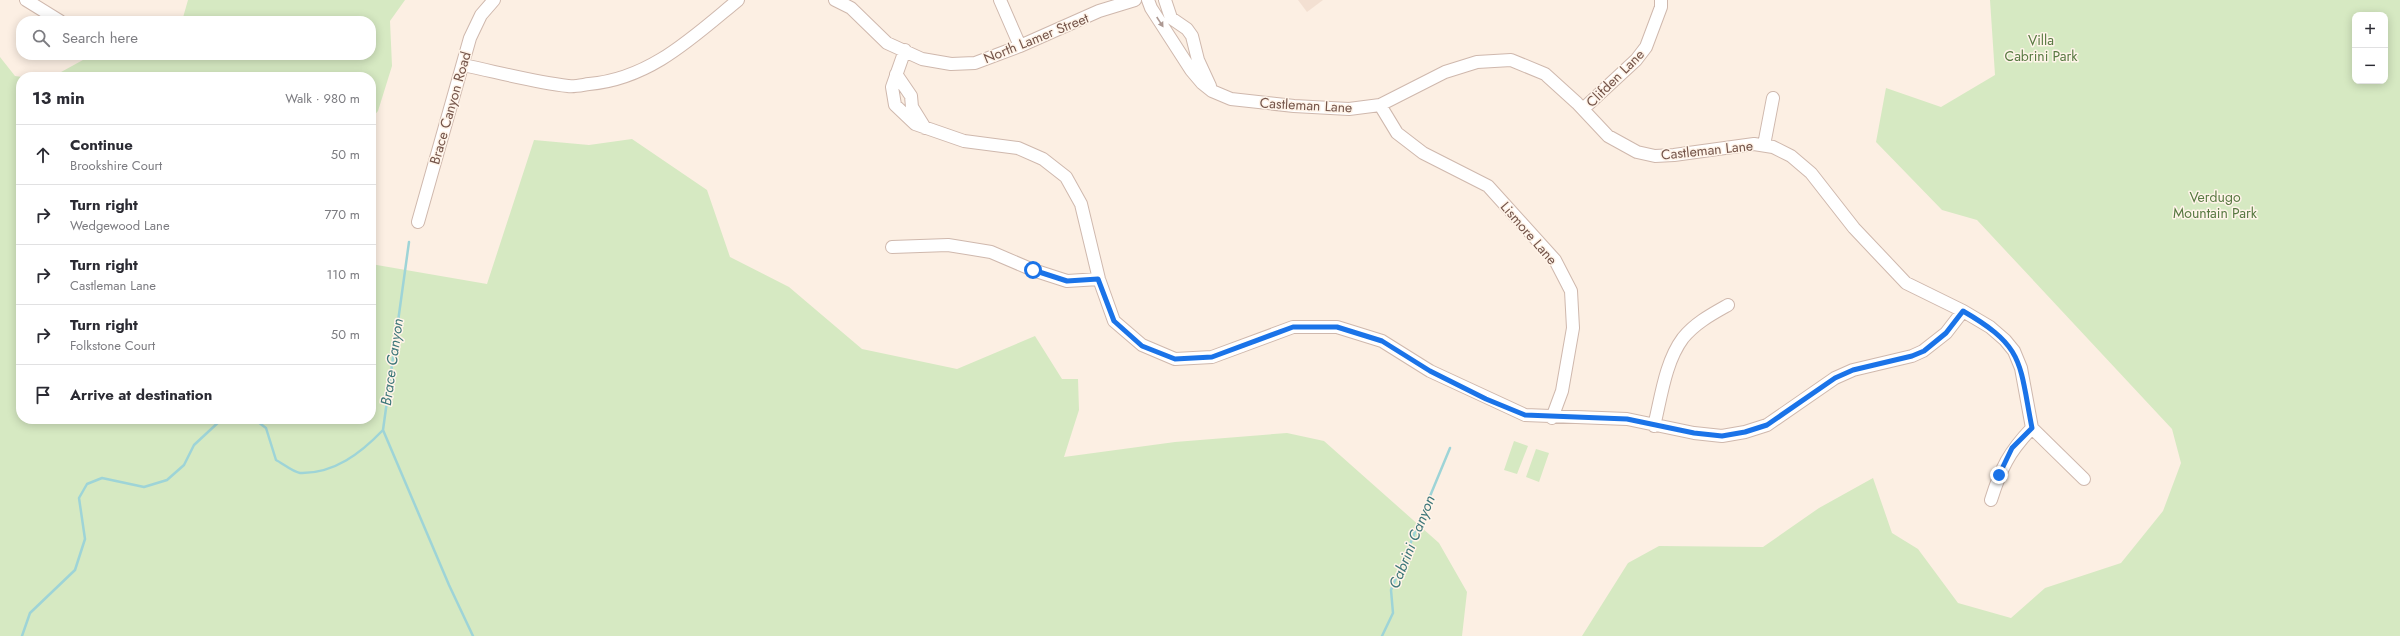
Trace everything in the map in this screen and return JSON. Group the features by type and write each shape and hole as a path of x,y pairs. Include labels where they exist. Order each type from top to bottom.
{"street":[{"path":"26,0 52,16"},
{"name":"Brace Canyon Road","path":"418,222 470,38 481,15 494,0"},
{"path":"463,64 569,86 603,83 637,72 656,63 677,50 738,0"},
{"name":"North Lamer Street","path":"835,0 854,4 887,43 922,59 951,64 975,63 1020,46 1099,12 1134,0"},
{"path":"1000,0 1020,46"},
{"name":"Castleman Lane","path":"1148,0 1151,8 1191,70 1212,91 1231,99 1294,106 1349,109 1380,105 1445,72 1477,62 1511,60 1545,74 1608,136 1624,147 1655,156 1711,148 1764,144 1791,156 1811,173 1854,228 1906,282 1963,311 1990,327 2014,351 2021,368 2032,428"},
{"path":"1166,0 1171,18 1188,29 1192,36 1198,60 1212,91"},
{"name":"Clifden Lane","path":"1583,110 1636,60 1646,48 1661,7 1661,0"},
{"path":"905,50 892,87 896,105 915,124 964,141 1018,148 1043,159 1066,177 1081,204 1098,279 1114,321 1142,346 1175,359 1212,357 1293,327 1337,327 1382,341 1430,371 1492,402 1525,415 1552,418 1627,419 1654,426 1722,436 1745,432 1767,425 1835,378 1847,372 1924,351 1946,333 1963,311"},
{"path":"896,74 911,96 912,107 925,128"},
{"path":"1764,144 1773,98"},
{"name":"Lismore Lane","path":"1380,105 1397,132 1423,153 1488,186 1555,260 1571,291 1573,328 1562,391 1552,418"},
{"path":"892,247 948,245 991,252 1033,270 1067,281 1098,279"},
{"path":"1654,426 1672,360 1683,338 1701,321 1728,305"},
{"path":"1991,500 1999,475 2012,448 2032,428 2084,479"}],"shaded area":[{"path":"1298,0 1323,0 1307,12"}],"green space":[{"path":"188,0 405,0 390,21 392,66 376,113 376,72 61,72 83,60 376,60 376,16 183,16"},
{"name":"Verdugo Mountain Park","path":"1990,0 2400,0 2400,636 1582,636 1628,563 1659,546 1763,547 1819,508 1873,478 1892,533 1918,549 1958,603 2011,618 2045,588 2121,563 2163,511 2181,463 2172,429 1977,220 1942,210 1876,142 1886,88 1941,107 1995,75"},
{"path":"0,57 16,76 16,424 376,424 376,265 487,284 534,140 589,145 632,139 707,190 730,257 789,287 862,349 957,369 1035,336 1062,379 1078,379 1079,410 1064,457 1175,442 1287,433 1324,441 1439,543 1467,592 1462,636 0,636"},
{"path":"1514,441 1528,446 1517,474 1504,470"},
{"path":"1536,449 1549,453 1539,482 1526,477"}],"waterway":[{"name":"Brace Canyon","path":"261,424 266,428 276,460 300,473 324,470 335,466 366,447 383,430 409,242"},
{"name":"Brace Canyon","path":"22,636 30,613 75,570 85,539 79,498 87,484 102,478 144,487 167,480 184,465 194,445 217,424"},
{"path":"383,430 449,585 473,636"},
{"name":"Cabrini Canyon","path":"1382,636 1393,613 1391,590 1450,448"}],"route":[{"path":"1033,270 1067,281 1098,279 1114,321 1142,346 1175,359 1212,357 1293,327 1337,327 1382,341 1430,371 1486,399 1525,415 1552,418 1627,419 1654,426 1722,436 1745,432 1767,425 1835,378 1853,370 1912,356 1924,351 1946,333 1963,311 1990,327 2005,340 2014,351 2021,368 2032,428 2012,448 1999,475"}],"park label":[{"name":"Villa Cabrini Park","path":"2041,48"}]}
